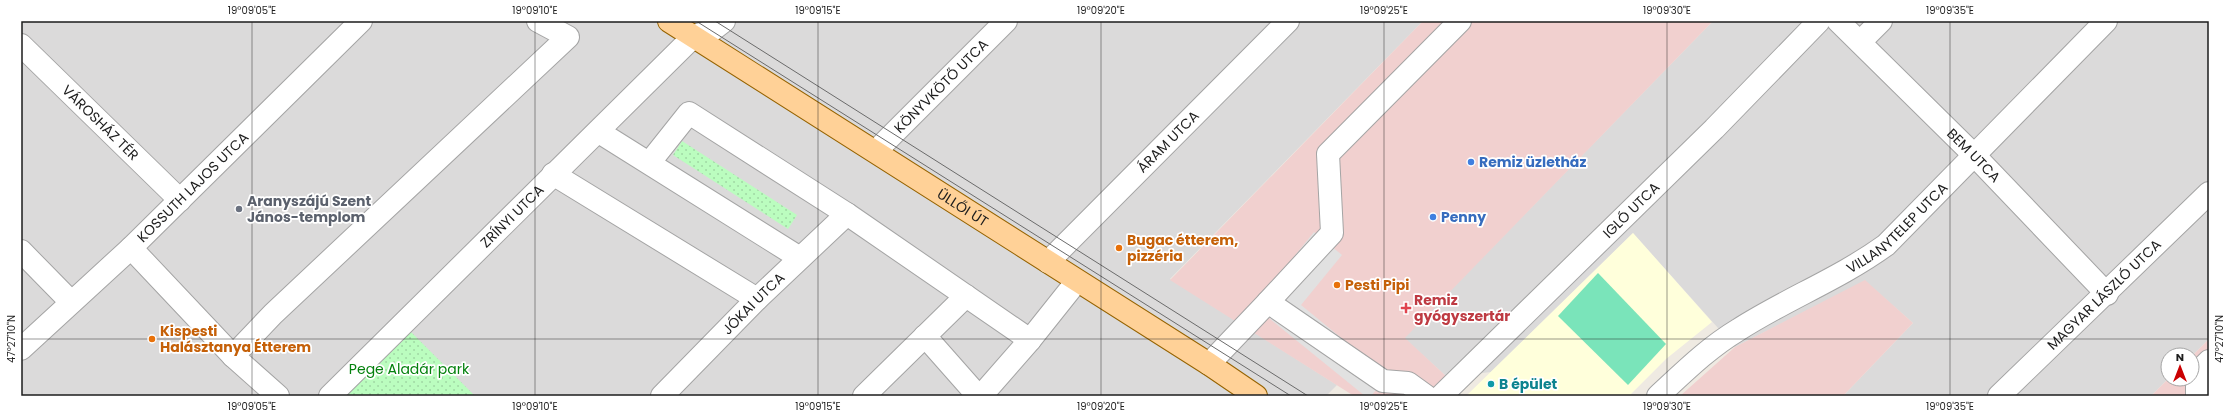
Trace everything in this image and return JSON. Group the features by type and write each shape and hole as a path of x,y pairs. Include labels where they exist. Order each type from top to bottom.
{"main road":[{"name":"ÜLLŐI ÚT","path":"669,21 876,151 1077,281 1209,364 1256,396"}],"street":[{"name":"KOSSUTH LAJOS UTCA","path":"21,349 131,248 361,21"},
{"path":"233,356 279,308 568,37 538,21"},
{"path":"694,36 711,31 724,21"},
{"name":"KÖNYVKÖTŐ UTCA","path":"876,151 1006,21"},
{"name":"ÁRAM UTCA","path":"1048,262 1288,21"},
{"path":"1209,364 1332,233 1328,154 1460,21"},
{"name":"IGLÓ UTCA","path":"1441,396 1714,129 1819,21"},
{"name":"BEM UTCA","path":"1838,21 1975,156 2107,294"},
{"path":"1860,42 1881,21"},
{"name":"VILLANYTELEP UTCA","path":"1658,396 1697,360 1738,330 1862,263 1886,245 2106,21"},
{"name":"ZRÍNYI UTCA","path":"330,396 553,174 599,132 694,36"},
{"name":"VÁROSHÁZ TÉR","path":"21,45 180,200"},
{"path":"650,162 689,113 847,214 1030,340"},
{"path":"599,132 650,162 800,258"},
{"path":"553,174 757,299"},
{"name":"MAGYAR LÁSZLÓ UTCA","path":"1999,396 2107,294 2209,193"},
{"name":"JÓKAI UTCA","path":"662,396 757,299 847,214"},
{"path":"131,248 233,356 278,396"},
{"path":"21,251 71,302"},
{"path":"925,336 980,396 1030,340 1077,281"},
{"path":"864,396 966,296"},
{"path":"1268,302 1383,381 1408,383 1426,396"},
{"path":"2197,396 2197,373 2209,361"}],"shaded area":[{"path":"21,21 1423,21 1170,279 1337,385 1326,396 21,396"},
{"path":"1423,21 1713,21 1405,338 1447,377 1427,396 1354,396 1170,280"},
{"path":"1713,21 2209,21 2209,339 2200,348 2160,347 2160,387 2151,396 1843,396 1913,323 1865,281 1735,347 1633,233 1491,372 1447,377 1404,338"},
{"path":"1314,232 1342,255 1301,305 1388,376 1371,396 1365,396 1254,306"},
{"path":"1633,233 1712,322 1666,359 1629,396 1466,396"},
{"path":"1865,280 1913,323 1843,396 1680,396 1735,347"},
{"path":"2209,339 2209,396 2151,396 2160,387 2200,387 2200,348"}],"green space":[{"path":"682,141 797,215 788,229 673,155"},
{"path":"1598,273 1666,344 1628,385 1558,316"},
{"name":"Pege Aladár park","path":"410,331 475,396 344,396"}],"tram line":[{"path":"696,21 1291,396"},
{"path":"715,21 1308,396"}],"place":[{"name":"Remiz üzletház","path":"1471,162"},
{"name":"Aranyszájú Szent János-templom","path":"239,209"},
{"name":"Penny","path":"1433,217"},
{"name":"Bugac étterem, pizzéria","path":"1119,248"},
{"name":"Pesti Pipi","path":"1337,285"},
{"name":"Remiz gyógyszertár","path":"1406,308"},
{"name":"Kispesti Halásztanya Étterem","path":"152,339"},
{"name":"B épület","path":"1491,384"}]}
